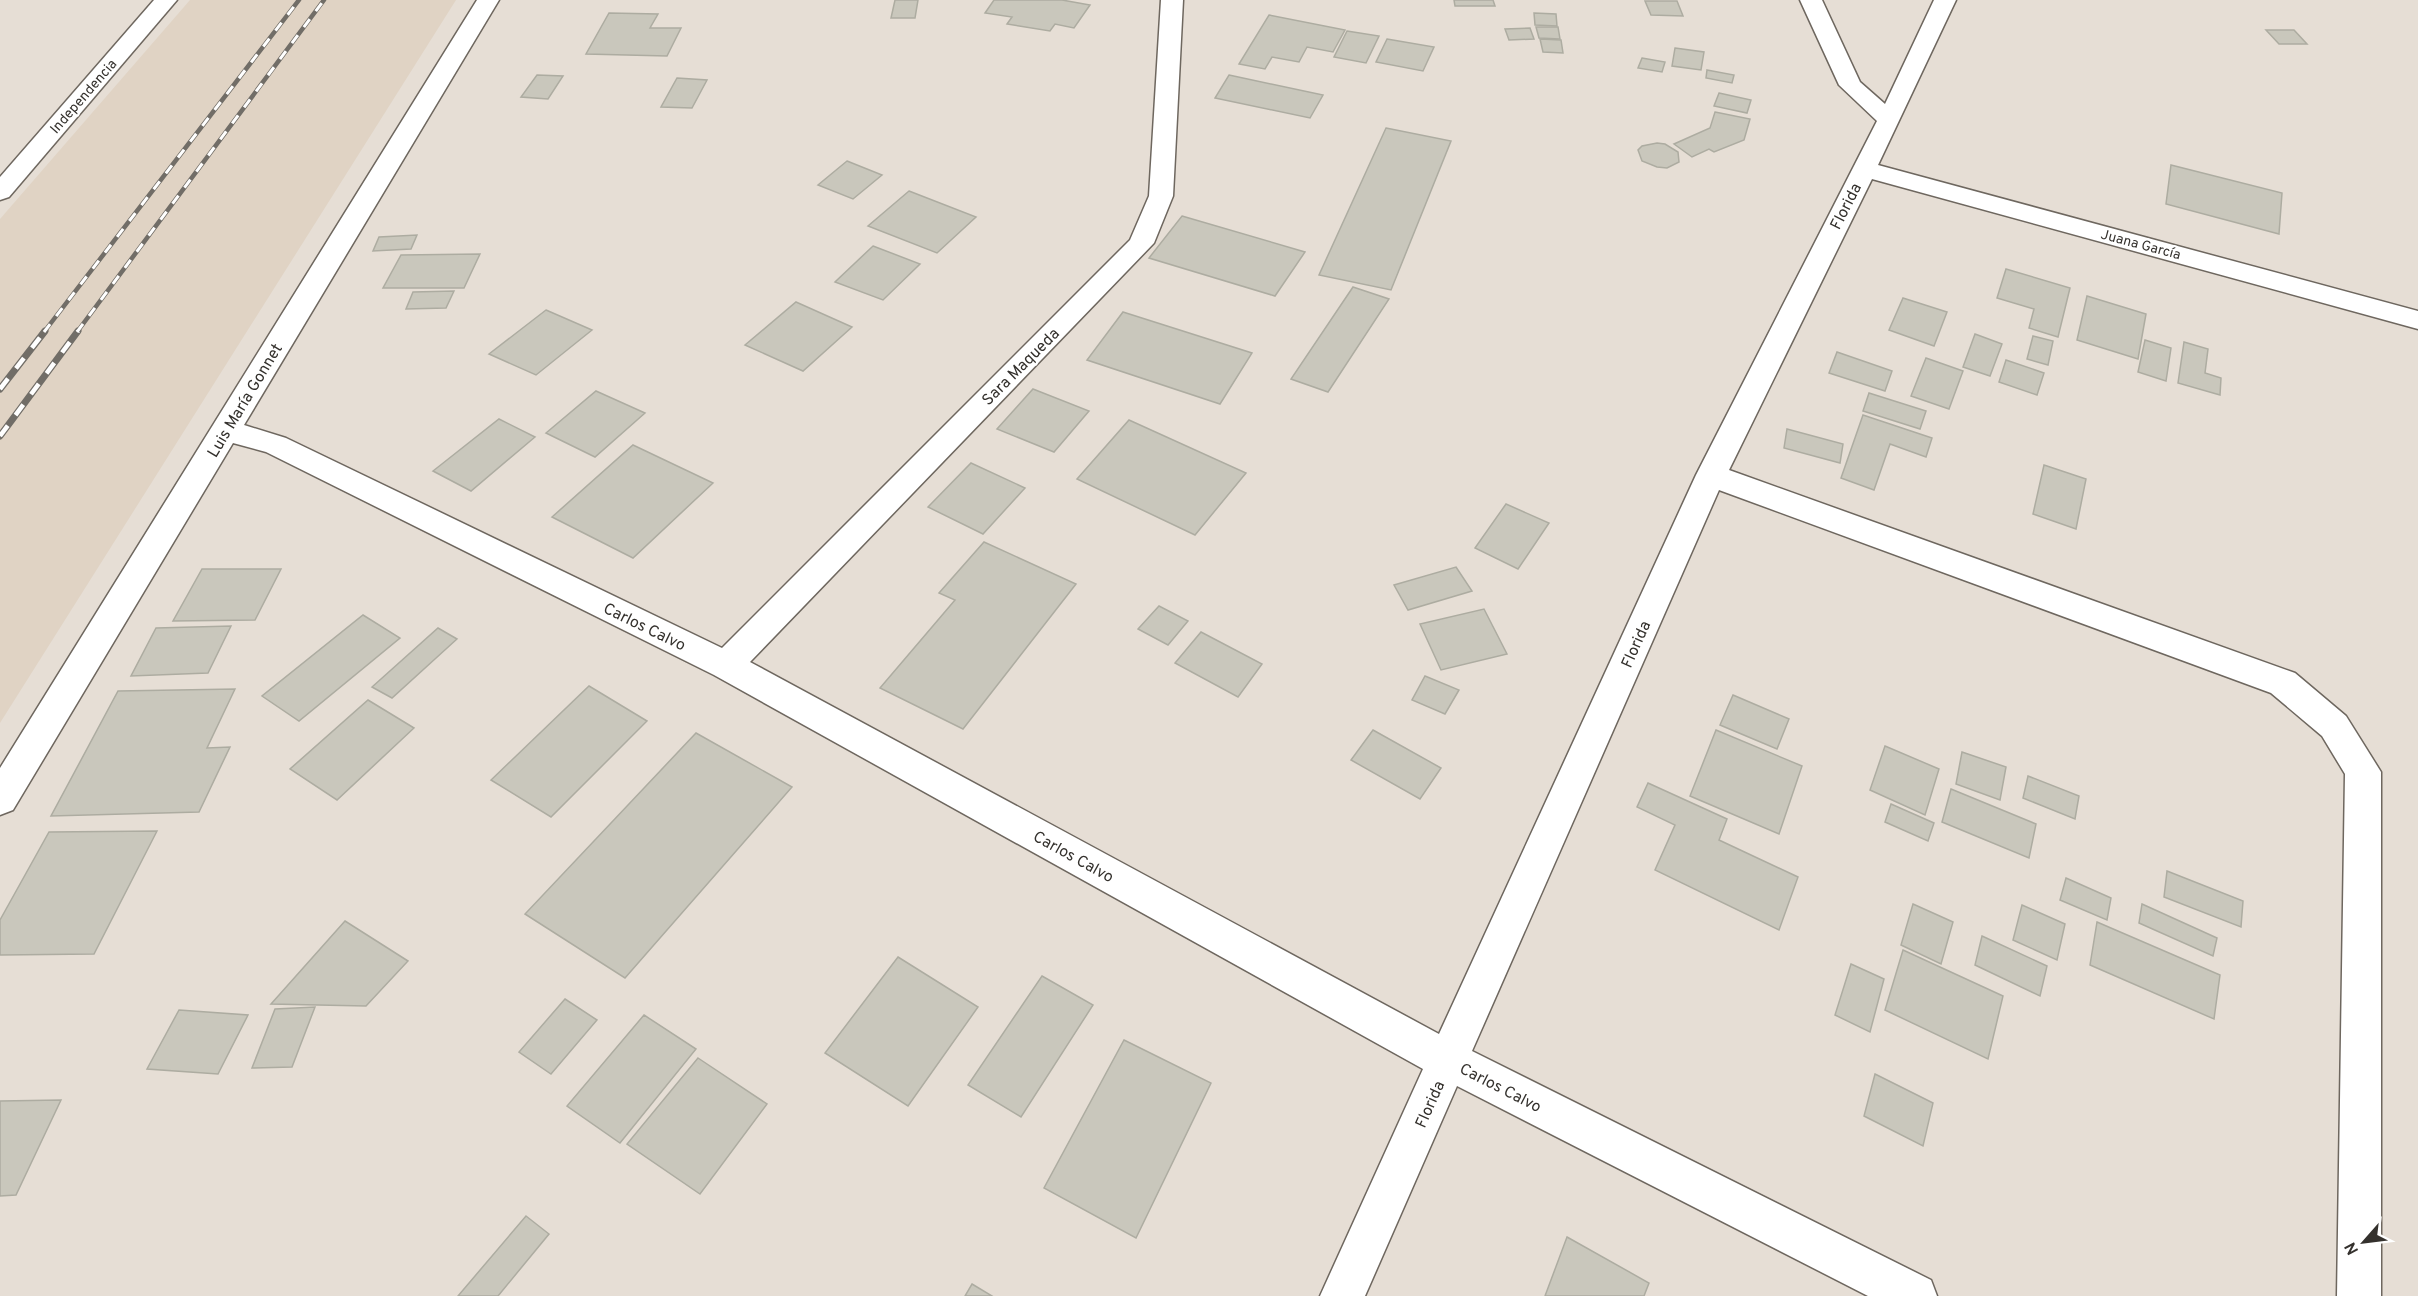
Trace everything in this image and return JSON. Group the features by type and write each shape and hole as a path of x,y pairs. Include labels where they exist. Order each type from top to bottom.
{"street":[{"name":"Independencia","path":"0,192 166,0"},
{"name":"Luis María Gonnet","path":"0,799 488,0"},
{"name":"Sara Maqueda","path":"726,666 1141,243 1161,196 1172,0"},
{"path":"1811,0 1850,85 1889,120"},
{"name":"Florida","path":"1342,1296 1711,475 1889,120 1945,0"},
{"name":"Juana García","path":"1864,169 2418,320"},
{"name":"Carlos Calvo","path":"226,430 276,444 726,666 1449,1060 1915,1296"},
{"path":"1711,475 2283,683 2334,726 2362,772 2359,1296"}],"shaded area":[{"path":"190,0 456,0 0,723 0,219"}],"building":[{"path":"895,0 918,0 915,18 891,18"},
{"path":"994,0 1062,0 1090,5 1074,28 1055,24 1050,31 1007,24 1012,17 985,13"},
{"path":"1454,0 1493,0 1495,6 1455,6"},
{"path":"1645,1 1677,1 1683,16 1651,15"},
{"path":"609,13 658,14 650,28 681,28 667,56 586,54"},
{"path":"1534,13 1556,14 1557,26 1535,25"},
{"path":"1269,15 1345,30 1333,52 1307,47 1299,62 1272,57 1265,69 1239,64"},
{"path":"1536,27 1558,27 1560,39 1539,38"},
{"path":"1530,28 1534,39 1509,40 1505,29"},
{"path":"2266,30 2294,30 2307,44 2279,44"},
{"path":"1347,31 1379,36 1366,63 1334,57"},
{"path":"1387,39 1434,47 1423,71 1376,62"},
{"path":"1540,39 1561,40 1563,53 1543,52"},
{"path":"1675,48 1704,52 1701,70 1672,66"},
{"path":"1642,58 1665,62 1662,72 1638,68"},
{"path":"1707,70 1734,75 1732,83 1706,78"},
{"path":"537,75 563,76 548,99 521,97"},
{"path":"1229,75 1323,95 1310,118 1215,98"},
{"path":"677,78 707,80 692,108 661,107"},
{"path":"1719,93 1751,100 1747,113 1714,106"},
{"path":"1715,112 1750,119 1744,140 1714,152 1709,149 1692,157 1674,144 1710,128"},
{"path":"1386,128 1451,141 1391,290 1319,275"},
{"path":"1665,144 1678,152 1679,162 1667,168 1642,161 1638,150 1642,146"},
{"path":"847,161 882,175 853,199 818,185"},
{"path":"2171,165 2282,193 2279,234 2166,204"},
{"path":"909,191 976,217 937,253 868,226"},
{"path":"1182,216 1305,252 1275,296 1149,258"},
{"path":"417,235 411,249 373,251 379,237"},
{"path":"873,246 920,264 883,300 835,282"},
{"path":"480,254 464,288 383,288 401,255"},
{"path":"2006,269 2070,288 2058,337 2029,328 2034,309 1997,298"},
{"path":"1353,287 1389,299 1328,392 1291,379"},
{"path":"454,291 446,308 406,309 413,292"},
{"path":"2087,296 2146,314 2138,359 2077,340"},
{"path":"1903,298 1947,312 1934,346 1889,330"},
{"path":"796,302 852,327 803,371 745,345"},
{"path":"546,310 592,330 536,375 489,354"},
{"path":"1123,312 1252,353 1220,404 1087,360"},
{"path":"1975,334 2002,344 1990,376 1963,367"},
{"path":"2033,336 2053,341 2048,365 2027,359"},
{"path":"2145,340 2171,348 2166,381 2138,372"},
{"path":"2184,342 2208,349 2205,373 2221,378 2220,395 2178,383"},
{"path":"1837,352 1892,371 1885,391 1829,373"},
{"path":"1926,358 1963,371 1949,409 1911,396"},
{"path":"2006,360 2044,373 2037,395 1999,382"},
{"path":"1033,389 1089,411 1054,452 997,429"},
{"path":"596,391 645,413 595,457 546,433"},
{"path":"1869,393 1926,411 1920,429 1863,411"},
{"path":"1863,415 1932,438 1926,457 1890,444 1874,490 1841,478"},
{"path":"499,419 535,437 471,491 433,471"},
{"path":"1129,420 1246,473 1195,535 1077,479"},
{"path":"1787,429 1843,444 1840,463 1784,448"},
{"path":"633,445 713,483 633,558 552,517"},
{"path":"971,463 1025,488 983,534 928,507"},
{"path":"2044,465 2086,479 2076,529 2033,514"},
{"path":"1506,504 1549,523 1518,569 1475,548"},
{"path":"984,542 1076,584 963,729 880,688 955,600 939,593"},
{"path":"1456,567 1472,591 1408,610 1394,585"},
{"path":"202,569 281,569 255,620 173,621"},
{"path":"1159,606 1188,621 1168,645 1138,629"},
{"path":"1484,609 1507,654 1441,670 1420,624"},
{"path":"363,615 400,638 299,721 262,696"},
{"path":"231,626 208,673 131,676 156,628"},
{"path":"438,628 457,639 392,698 372,687"},
{"path":"1201,632 1262,664 1238,697 1175,663"},
{"path":"1425,676 1459,690 1445,714 1412,700"},
{"path":"589,686 647,721 551,817 491,780"},
{"path":"235,689 207,748 230,747 199,812 51,816 118,691"},
{"path":"1733,695 1789,719 1777,749 1720,725"},
{"path":"368,700 414,728 337,800 290,769"},
{"path":"1373,730 1441,768 1420,799 1351,760"},
{"path":"1716,730 1802,766 1779,834 1690,796"},
{"path":"696,733 792,787 625,978 525,914"},
{"path":"1885,746 1939,769 1925,815 1870,790"},
{"path":"1962,752 2006,767 2000,800 1956,784"},
{"path":"2028,776 2079,796 2075,819 2023,798"},
{"path":"1648,783 1727,819 1719,840 1798,877 1779,930 1655,870 1675,825 1637,807"},
{"path":"1951,789 2036,824 2029,858 1942,822"},
{"path":"1891,804 1934,823 1928,841 1885,822"},
{"path":"157,831 94,954 0,955 0,920 49,832"},
{"path":"2167,871 2243,901 2241,927 2164,897"},
{"path":"2066,878 2111,898 2107,920 2060,900"},
{"path":"1913,904 1953,922 1941,964 1901,945"},
{"path":"2142,904 2217,938 2213,956 2139,923"},
{"path":"2022,905 2065,924 2057,960 2013,940"},
{"path":"345,921 408,961 366,1006 271,1004"},
{"path":"2097,922 2220,975 2214,1019 2090,965"},
{"path":"1982,936 2047,966 2040,996 1975,965"},
{"path":"1903,950 2003,996 1988,1059 1885,1010"},
{"path":"898,957 978,1007 908,1106 825,1053"},
{"path":"1851,964 1884,979 1870,1032 1835,1015"},
{"path":"1042,976 1093,1005 1021,1117 968,1085"},
{"path":"565,999 597,1020 551,1074 519,1052"},
{"path":"315,1007 292,1067 252,1068 275,1009"},
{"path":"179,1010 248,1015 218,1074 147,1069"},
{"path":"644,1015 696,1049 620,1143 567,1106"},
{"path":"1124,1040 1211,1083 1136,1238 1044,1188"},
{"path":"698,1058 767,1104 700,1194 627,1144"},
{"path":"1875,1074 1933,1103 1923,1146 1864,1116"},
{"path":"61,1100 16,1195 0,1196 0,1101"},
{"path":"526,1216 549,1234 498,1296 458,1296"},
{"path":"1567,1237 1649,1283 1644,1296 1545,1296"},
{"path":"972,1284 992,1296 965,1296"}],"railway":[{"path":"44,332 299,0"},
{"path":"77,332 324,0"},
{"path":"0,389 45,331"},
{"path":"0,436 78,331"}]}
